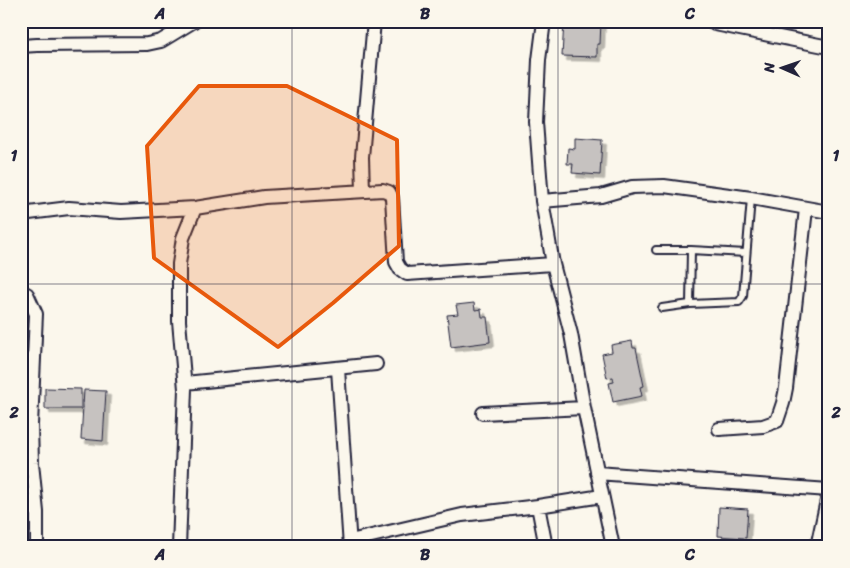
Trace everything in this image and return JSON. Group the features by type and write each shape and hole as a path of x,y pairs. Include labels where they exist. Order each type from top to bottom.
{"street":[{"path":"21,46 147,44 161,41 194,21"},
{"path":"363,191 362,157 374,21"},
{"path":"544,21 539,60 536,122 542,201 553,264 571,334 584,408 613,547"},
{"path":"712,21 715,24 829,47"},
{"path":"542,201 601,196 632,187 664,186 751,198 829,212"},
{"path":"21,214 69,208 121,212 195,208 264,197 383,190 389,192 392,198 396,262 400,269 407,274 553,264"},
{"path":"179,547 185,383 179,321 179,264 183,238 195,208"},
{"path":"719,429 763,426 777,421 786,388 806,209"},
{"path":"21,292 27,294 36,314 31,425 27,452 37,512 37,547"},
{"path":"185,383 376,364"},
{"path":"338,369 350,544 462,515 602,496"},
{"path":"483,413 584,408"},
{"path":"597,473 829,491 817,547"},
{"path":"538,506 546,547"}],"lane":[{"path":"662,308 690,304 739,302 743,296 751,198"},
{"path":"656,250 746,253"},
{"path":"690,304 691,250"}],"highlighted area":[{"path":"199,86 287,86 397,140 399,246 278,347 154,258 147,146"}],"building":[{"path":"564,21 601,21 600,44 597,44 597,57 562,56"},
{"path":"575,138 602,140 600,175 572,173 573,164 567,164 568,148 575,149"},
{"path":"474,303 475,310 481,309 482,317 487,317 490,342 451,347 447,315 458,314 456,305"},
{"path":"632,341 633,348 636,348 644,386 640,387 642,396 613,402 609,383 614,382 613,377 607,378 602,354 612,352 611,345"},
{"path":"45,388 81,389 81,409 45,409"},
{"path":"84,390 106,391 103,441 81,439"},
{"path":"719,507 748,509 746,538 718,536"}]}
